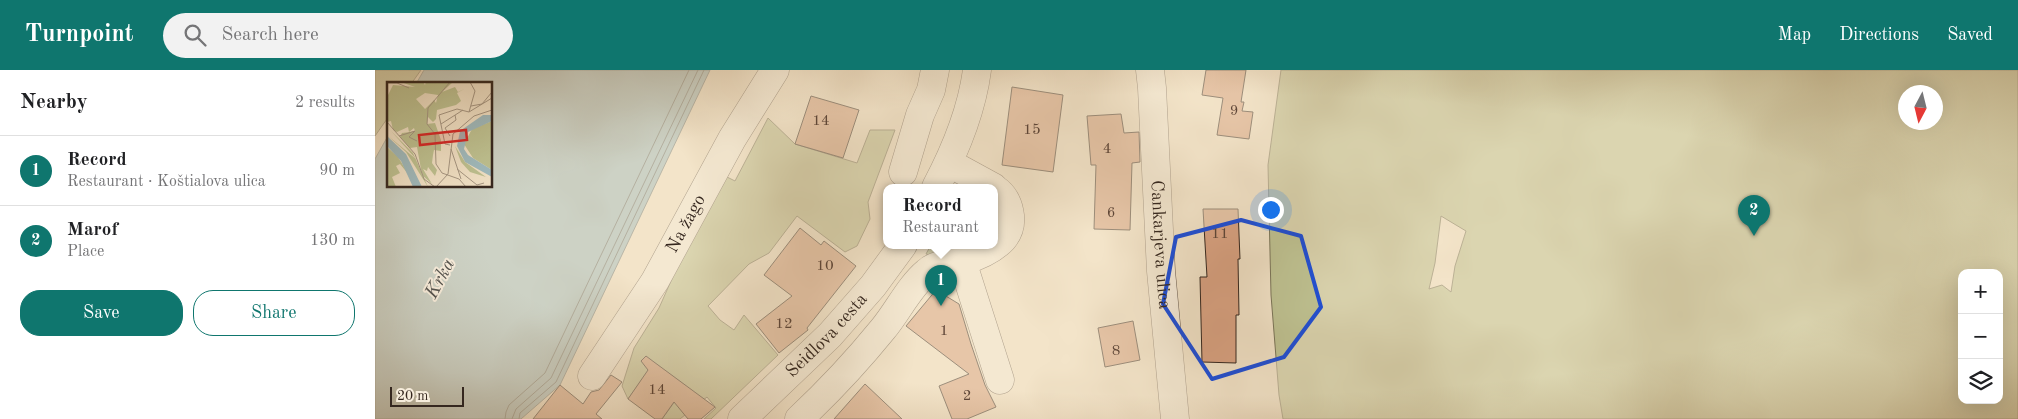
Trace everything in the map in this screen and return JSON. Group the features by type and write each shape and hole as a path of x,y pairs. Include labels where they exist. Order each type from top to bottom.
{"street":[{"name":"Na žago","path":"592,376 655,281 732,139 775,70"},
{"path":"903,172 935,70"},
{"path":"937,184 949,163 961,131 977,70"},
{"name":"Cankarjeva ulica","path":"1150,70 1161,270 1175,419"},
{"path":"949,163 987,184"},
{"path":"998,192 1007,200 1010,215 1008,229 1003,239 998,243"},
{"name":"Seidlova cesta","path":"741,419 830,335 873,286 900,249"},
{"path":"799,419 827,393 883,329 929,270 962,261 990,249"},
{"path":"962,261 1000,380"}],"highlighted area":[{"path":"1241,220 1301,236 1321,307 1284,357 1212,379 1163,304 1176,237"}],"green space":[{"path":"375,70 421,70 412,82 387,82 387,119 375,136"},
{"path":"1281,70 2018,70 2018,419 1283,419 1279,395 1271,295 1268,165","holes":["1441,216 1466,231 1455,266 1451,292 1442,285 1429,289 1435,263"]},
{"path":"768,118 795,144 857,163 870,130 895,130 868,202 870,219 857,246 845,252 797,216 769,253 749,264 708,306 720,320 734,330 744,315 778,355 711,419 704,419 716,408 707,397 680,419 662,419 686,386 654,363 628,399 622,386 634,348 659,308 719,173 735,181"},
{"path":"929,249 950,249 934,256 926,254"}],"water":[{"name":"Krka","path":"424,70 710,70 560,385 521,419 375,419 375,159 387,138 387,188 493,188 493,82 417,82"}],"building":[{"path":"1206,70 1246,70 1241,102 1244,102 1242,111 1253,112 1249,139 1217,135 1223,98 1202,95"},
{"path":"1012,87 1063,95 1053,172 1002,165"},
{"path":"811,96 859,110 843,158 795,144"},
{"path":"1121,114 1124,133 1139,132 1140,162 1132,163 1130,230 1094,229 1096,165 1091,165 1087,116"},
{"path":"1203,209 1238,209 1240,259 1238,259 1239,315 1236,315 1236,363 1202,362 1200,277 1207,277"},
{"path":"800,228 821,245 824,241 856,266 807,328 808,330 779,353 756,324 792,296 764,275"},
{"path":"936,290 959,304 985,385 996,407 967,419 952,419 939,386 969,374 906,326"},
{"path":"1133,321 1140,360 1105,367 1098,328"},
{"path":"646,356 715,407 701,419 688,419 674,402 662,419 655,419 628,399 648,370 641,361"},
{"path":"611,375 622,382 596,414 602,419 533,419 560,385 583,404 591,392 599,390"},
{"path":"865,384 902,419 834,419"}],"place":[{"name":"Marof","path":"1754,236"},
{"name":"Record","path":"941,306"}]}
